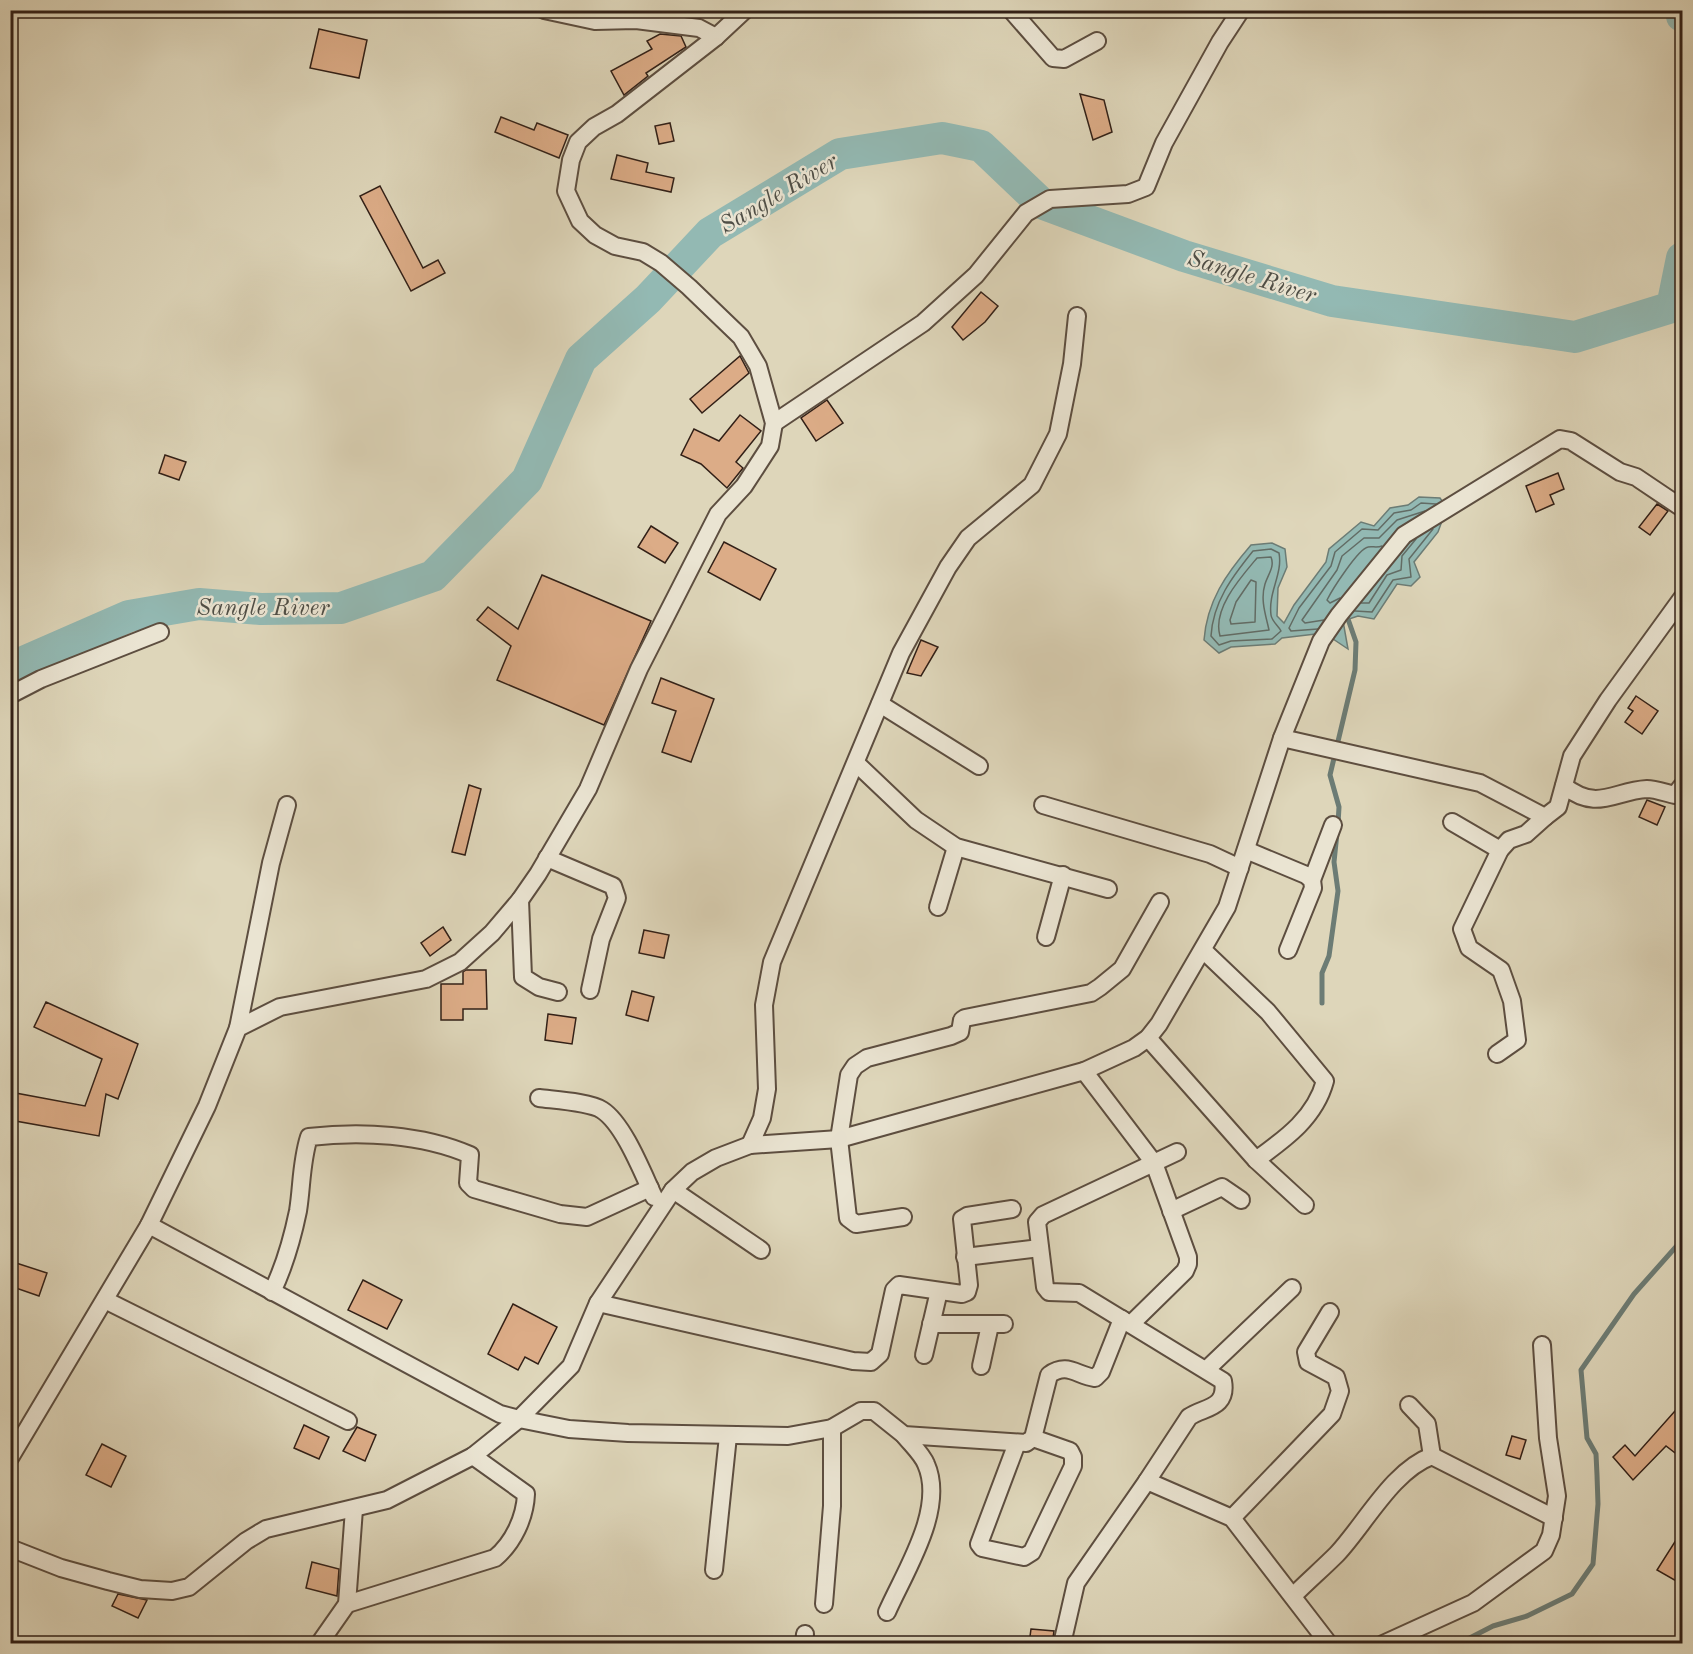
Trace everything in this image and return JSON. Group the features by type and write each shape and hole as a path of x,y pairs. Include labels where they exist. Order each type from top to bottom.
{"street":[{"path":"544,10 595,21 636,20 699,28 716,38"},
{"path":"238,1028 280,1007 426,979 460,962 492,933 520,900 588,789 639,669 718,513 744,486 770,446 774,423 758,366 741,337 689,286 661,263 643,252 615,246 595,236 580,221 566,191 571,160 578,142 594,127 617,114 716,38 745,10"},
{"path":"1011,10 1053,58 1064,59 1097,41"},
{"path":"774,423 923,323 975,275 1026,213 1050,199 1128,194 1146,187 1164,143 1220,42 1241,10"},
{"path":"750,1145 762,1118 767,1089 764,1005 772,962 857,764 901,653 948,567 968,538 1032,485 1058,434 1072,364 1077,316"},
{"path":"10,1548 61,1568 108,1581 140,1589 172,1591 189,1587 246,1541 267,1529 387,1500 473,1456 519,1419 571,1366 598,1303 673,1190 692,1172 716,1158 750,1145 839,1139 1084,1071 1134,1048 1148,1038 1227,907 1282,738 1321,641 1339,615 1404,535 1560,439 1571,441 1620,472 1636,477 1683,508"},
{"path":"1497,1054 1517,1040 1512,1001 1501,970 1469,948 1462,929 1500,850 1509,840 1526,834 1558,807 1567,765 1572,756 1608,700 1682,600"},
{"path":"10,695 41,679 160,632"},
{"path":"879,704 979,766"},
{"path":"1282,738 1480,783 1545,817"},
{"path":"857,764 916,820 956,847 1063,875 1108,890"},
{"path":"1564,786 1576,795 1595,800 1648,789 1675,795 1683,786"},
{"path":"10,1458 149,1225 207,1106 238,1028 268,873 287,805"},
{"path":"1043,805 1210,854 1240,868"},
{"path":"1452,822 1500,850"},
{"path":"1288,950 1313,888 1312,880 1333,825"},
{"path":"938,907 956,847"},
{"path":"1246,850 1306,875 1312,880"},
{"path":"547,858 613,886 617,898 601,939 590,990"},
{"path":"1046,937 1063,875"},
{"path":"520,900 523,977 539,987 558,992"},
{"path":"903,1217 855,1224 848,1218 839,1139 849,1075 855,1066 867,1058 951,1036 960,1032 962,1020 965,1018 1091,993 1122,969 1160,902"},
{"path":"1203,950 1268,1012 1325,1081 1296,1131 1256,1160"},
{"path":"1148,1038 1256,1160 1305,1205"},
{"path":"904,1435 1025,1440 1070,1451 1073,1466 1032,1552 1024,1557 982,1548 980,1544 1025,1440 1049,1375 1059,1368 1068,1368 1095,1378 1101,1372 1127,1322 1185,1271 1188,1264 1154,1163 1084,1071"},
{"path":"538,1098 602,1110 625,1139 642,1168 660,1211"},
{"path":"272,1292 287,1261 298,1210 304,1154 309,1137 362,1134 411,1140 460,1151 470,1155 468,1183 474,1189 560,1214 587,1217 650,1188"},
{"path":"1062,1644 1076,1583 1189,1417 1215,1406 1223,1393 1223,1381 1207,1369 1079,1293 1049,1292 1045,1287 1037,1222 1043,1215 1177,1152"},
{"path":"1172,1211 1222,1187 1241,1200"},
{"path":"673,1190 761,1250"},
{"path":"598,1303 853,1361 871,1362 880,1354 894,1290 899,1285 962,1294 967,1292 969,1285 962,1219 967,1216 1012,1209"},
{"path":"149,1225 500,1414 519,1419 569,1430 788,1436 832,1428 861,1411 874,1411 904,1435 926,1463 930,1477 930,1517 887,1612"},
{"path":"965,1257 1040,1248"},
{"path":"1207,1369 1292,1288"},
{"path":"924,1355 939,1291"},
{"path":"105,1300 348,1421"},
{"path":"1232,1518 1332,1414 1340,1391 1336,1377 1308,1362 1306,1352 1330,1312"},
{"path":"931,1324 997,1324 981,1366"},
{"path":"1383,1644 1473,1603 1544,1551 1554,1518 1557,1496 1548,1438 1542,1345"},
{"path":"1409,1405 1427,1424 1432,1456"},
{"path":"824,1604 832,1506 832,1428"},
{"path":"714,1570 728,1436"},
{"path":"347,1604 495,1558 509,1546 525,1505 526,1494 473,1456"},
{"path":"1294,1595 1338,1553 1401,1477 1418,1461 1432,1456 1554,1518"},
{"path":"1147,1481 1232,1518 1294,1595 1329,1644"},
{"path":"319,1644 347,1604 354,1509"}],"water":[{"path":"1419,497 1440,498 1452,515 1442,521 1438,532 1414,562 1420,577 1411,586 1397,584 1374,619 1358,616 1343,621 1348,649 1324,633 1282,638 1275,644 1231,647 1219,653 1204,640 1209,613 1219,589 1251,545 1272,543 1285,549 1287,567 1278,588 1277,616 1284,623 1294,605 1326,562 1329,549 1361,522 1374,526 1390,508 1408,505"}],"building":[{"path":"319,29 367,40 359,78 310,68"},
{"path":"660,34 681,36 686,47 646,73 648,76 624,95 611,71 652,49 647,41"},
{"path":"1080,94 1104,100 1112,132 1093,140"},
{"path":"501,117 534,130 537,123 568,135 559,158 495,132"},
{"path":"670,123 674,141 659,144 655,126"},
{"path":"617,155 648,163 646,172 674,178 671,192 611,179"},
{"path":"380,186 423,268 438,260 445,273 411,291 360,196"},
{"path":"981,292 998,306 985,322 963,340 952,327"},
{"path":"740,356 749,373 702,413 690,399"},
{"path":"827,400 843,423 816,441 801,418"},
{"path":"740,415 761,431 736,462 743,468 727,488 701,464 681,455 694,429 719,441"},
{"path":"165,455 186,462 179,480 159,473"},
{"path":"1558,473 1564,489 1550,495 1554,504 1536,512 1526,486"},
{"path":"1657,504 1668,511 1650,535 1639,527"},
{"path":"651,526 678,543 665,563 638,547"},
{"path":"724,542 776,569 760,600 708,572"},
{"path":"542,575 651,621 604,725 497,680 511,646 477,620 488,607 518,629"},
{"path":"921,640 938,647 921,676 907,673"},
{"path":"661,678 714,699 691,762 662,752 676,711 652,703"},
{"path":"1636,696 1658,711 1642,734 1625,722 1633,711 1628,708"},
{"path":"469,785 481,789 465,855 452,852"},
{"path":"1647,800 1665,807 1657,825 1639,817"},
{"path":"443,927 451,940 430,956 421,943"},
{"path":"644,930 669,935 664,958 639,953"},
{"path":"486,970 487,1009 463,1009 463,1020 441,1020 441,984 463,984 463,972"},
{"path":"632,991 654,997 648,1021 626,1015"},
{"path":"46,1002 138,1044 118,1099 106,1094 99,1136 10,1120 10,1092 85,1106 102,1059 34,1027"},
{"path":"548,1014 576,1018 572,1044 545,1040"},
{"path":"10,1261 47,1273 39,1296 10,1286"},
{"path":"363,1280 402,1300 387,1329 348,1310"},
{"path":"513,1304 557,1327 538,1364 525,1357 518,1370 488,1354"},
{"path":"1683,1402 1683,1459 1666,1446 1633,1480 1613,1457 1625,1445 1635,1456"},
{"path":"304,1425 329,1437 319,1459 294,1448"},
{"path":"357,1427 376,1435 365,1461 343,1451"},
{"path":"1512,1436 1526,1440 1520,1459 1506,1455"},
{"path":"102,1444 126,1456 111,1487 86,1475"},
{"path":"1683,1529 1683,1574 1678,1582 1657,1570"},
{"path":"312,1562 339,1569 337,1596 306,1588"},
{"path":"118,1594 147,1600 138,1618 112,1606"},
{"path":"1031,1629 1054,1631 1052,1644 1029,1644"}],"waterway":[{"name":"Sangle River","path":"1681,10 1682,16"},
{"name":"Sangle River","path":"10,668 129,616 199,604 261,609 341,608 433,576 527,480 581,359 648,299 710,233 840,154 942,138 981,146 1041,203 1184,256 1332,301 1575,337 1672,307 1682,258"},
{"path":"1338,824 1339,807 1330,775 1355,670 1356,642 1348,619"},
{"path":"1322,1003 1322,973 1329,956 1338,891 1334,862 1337,833"},
{"path":"1458,1644 1493,1626 1527,1616 1572,1594 1593,1564 1598,1504 1596,1454 1587,1438 1581,1370 1634,1294 1682,1240"}]}
